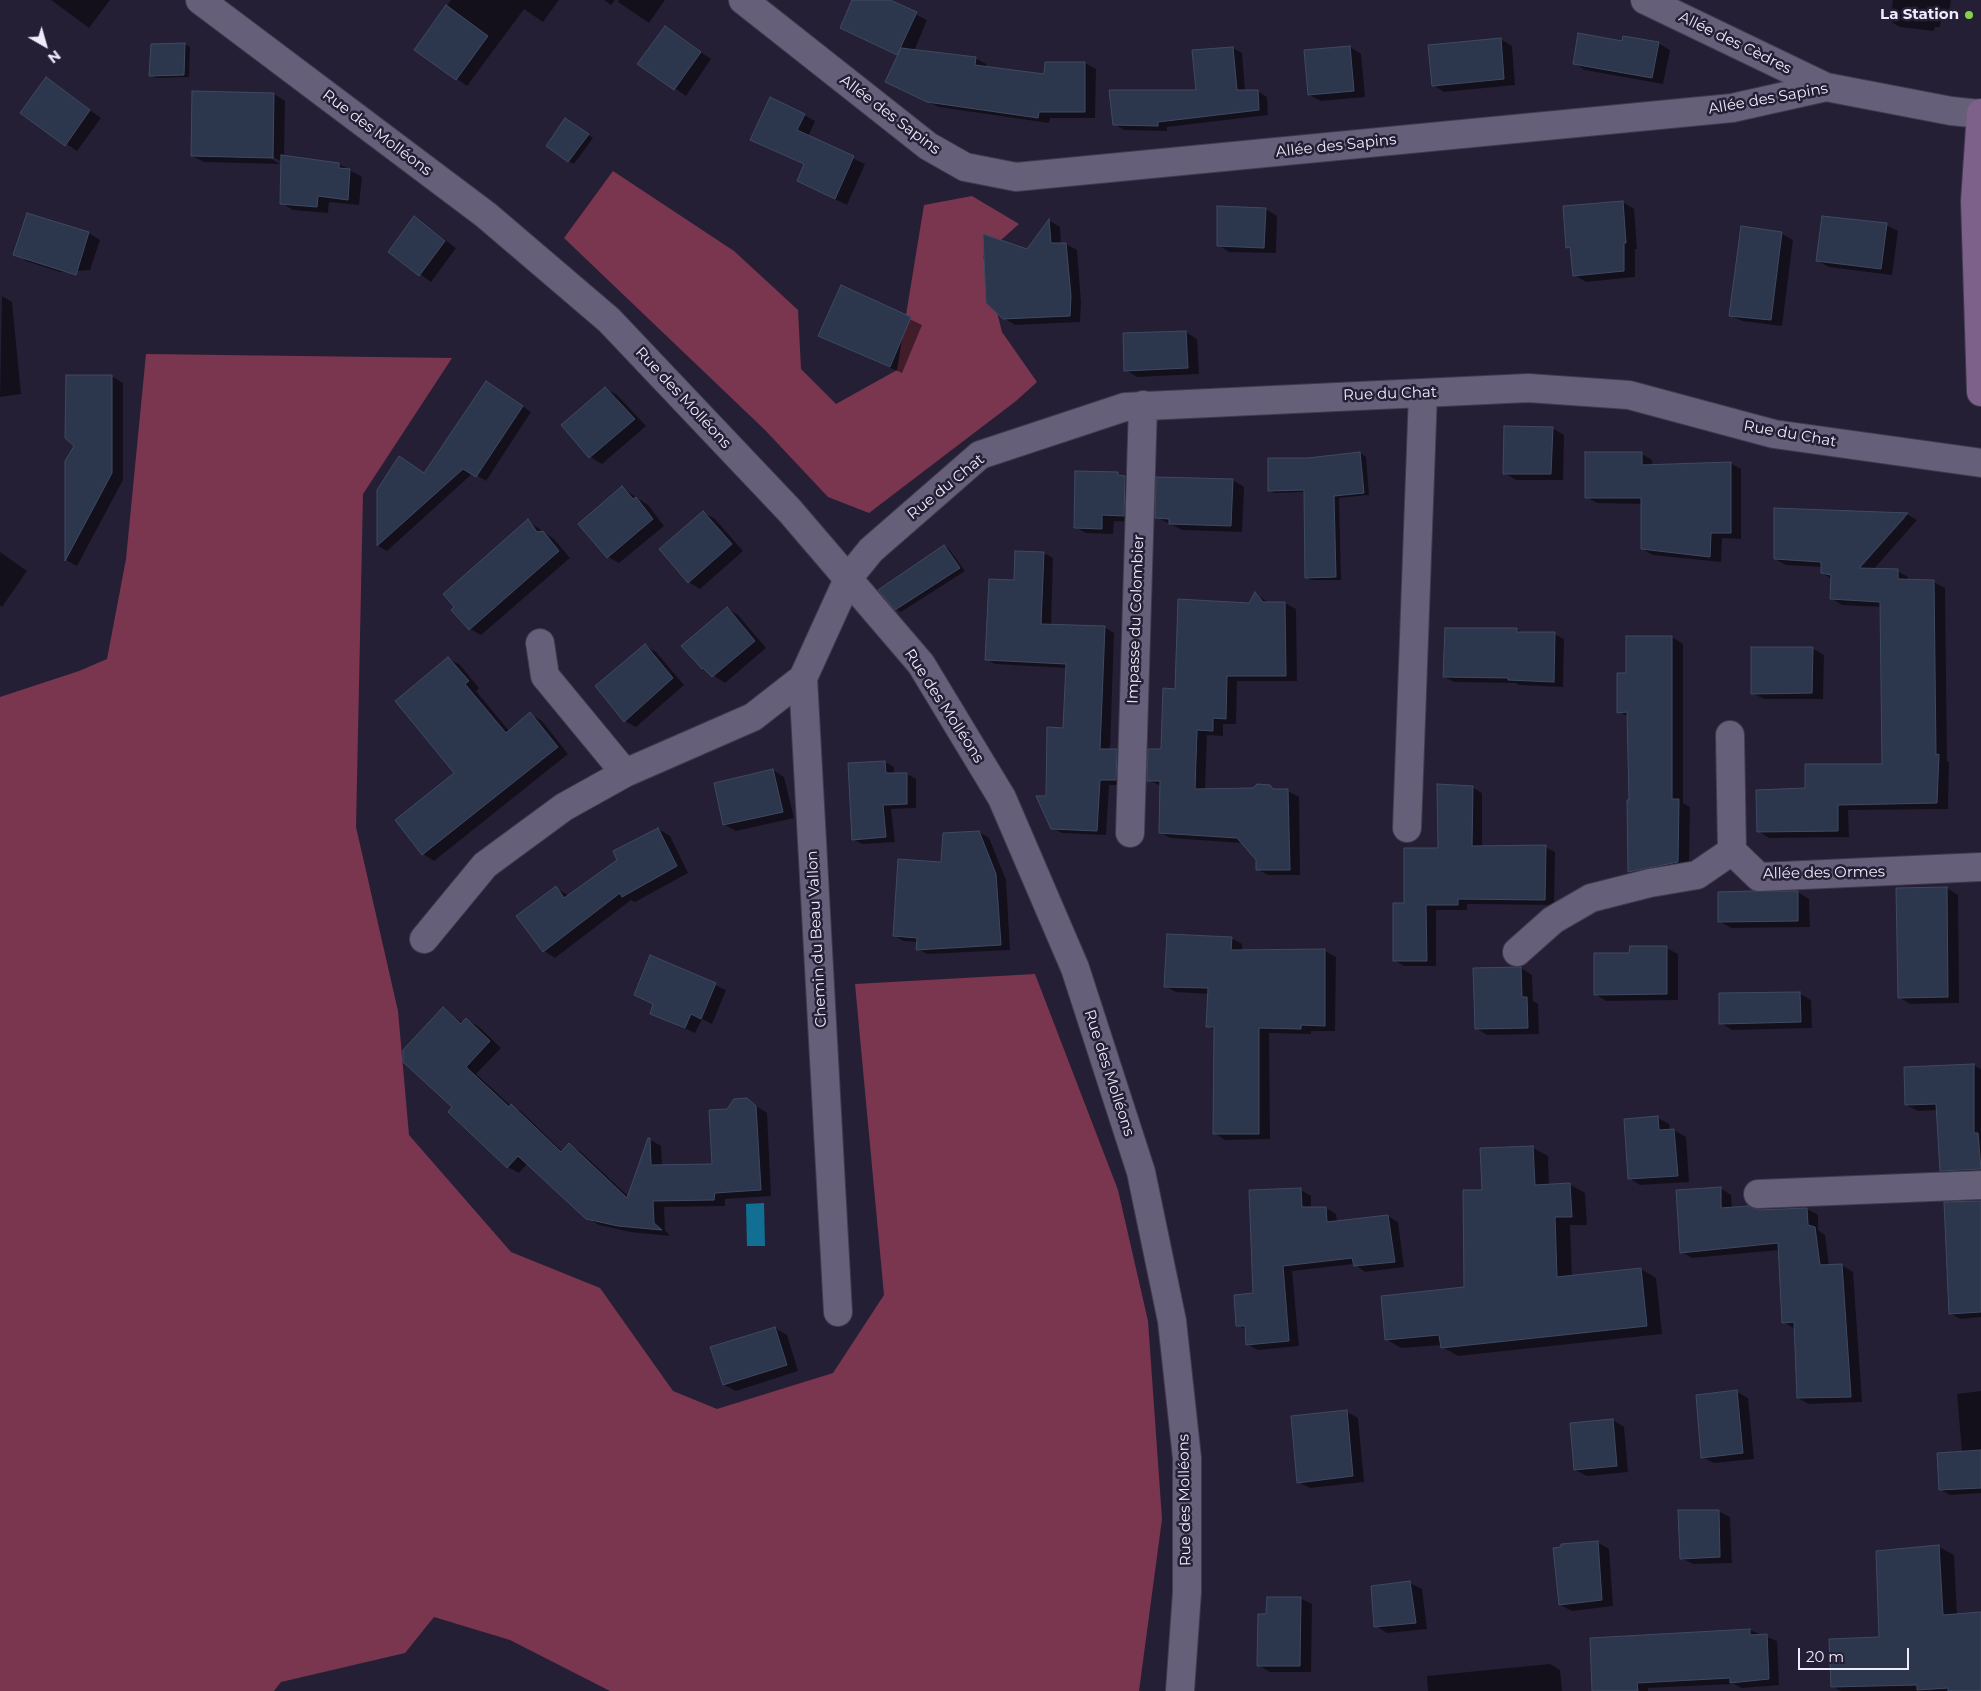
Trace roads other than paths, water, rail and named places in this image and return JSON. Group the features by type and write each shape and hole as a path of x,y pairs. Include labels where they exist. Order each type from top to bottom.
{"street":[{"name":"Rue des Molléons","path":"200,0 486,215 609,320 849,577 921,664 1002,798 1075,968 1141,1172 1172,1321 1187,1458 1186,1690"},
{"name":"Allée des Sapins","path":"742,0 928,146 965,167 1016,178 1732,108 1826,87 1951,111 1981,113"},
{"name":"Allée des Cèdres","path":"1645,0 1826,87"},
{"path":"1981,113 1975,201 1981,392"},
{"name":"Rue du Chat","path":"849,577 871,550 980,455 1125,407 1528,388 1629,395 1774,434 1981,463"},
{"path":"1407,828 1423,393"},
{"name":"Impasse du Colombier","path":"1130,833 1143,406"},
{"name":"Chemin du Beau Vallon","path":"838,1312 803,678 849,577"},
{"path":"540,643 545,676 625,773"},
{"path":"424,939 485,865 564,807 625,773 753,717 803,678"},
{"path":"1517,952 1553,920 1591,898 1650,883 1697,875 1732,851 1730,735"},
{"name":"Allée des Ormes","path":"1732,851 1759,877 1981,867"},
{"path":"1758,1194 1981,1185"}],"water":[{"path":"764,1203 765,1246 747,1246 746,1204"}],"place":[{"name":"La Station","path":"1969,15"}]}
